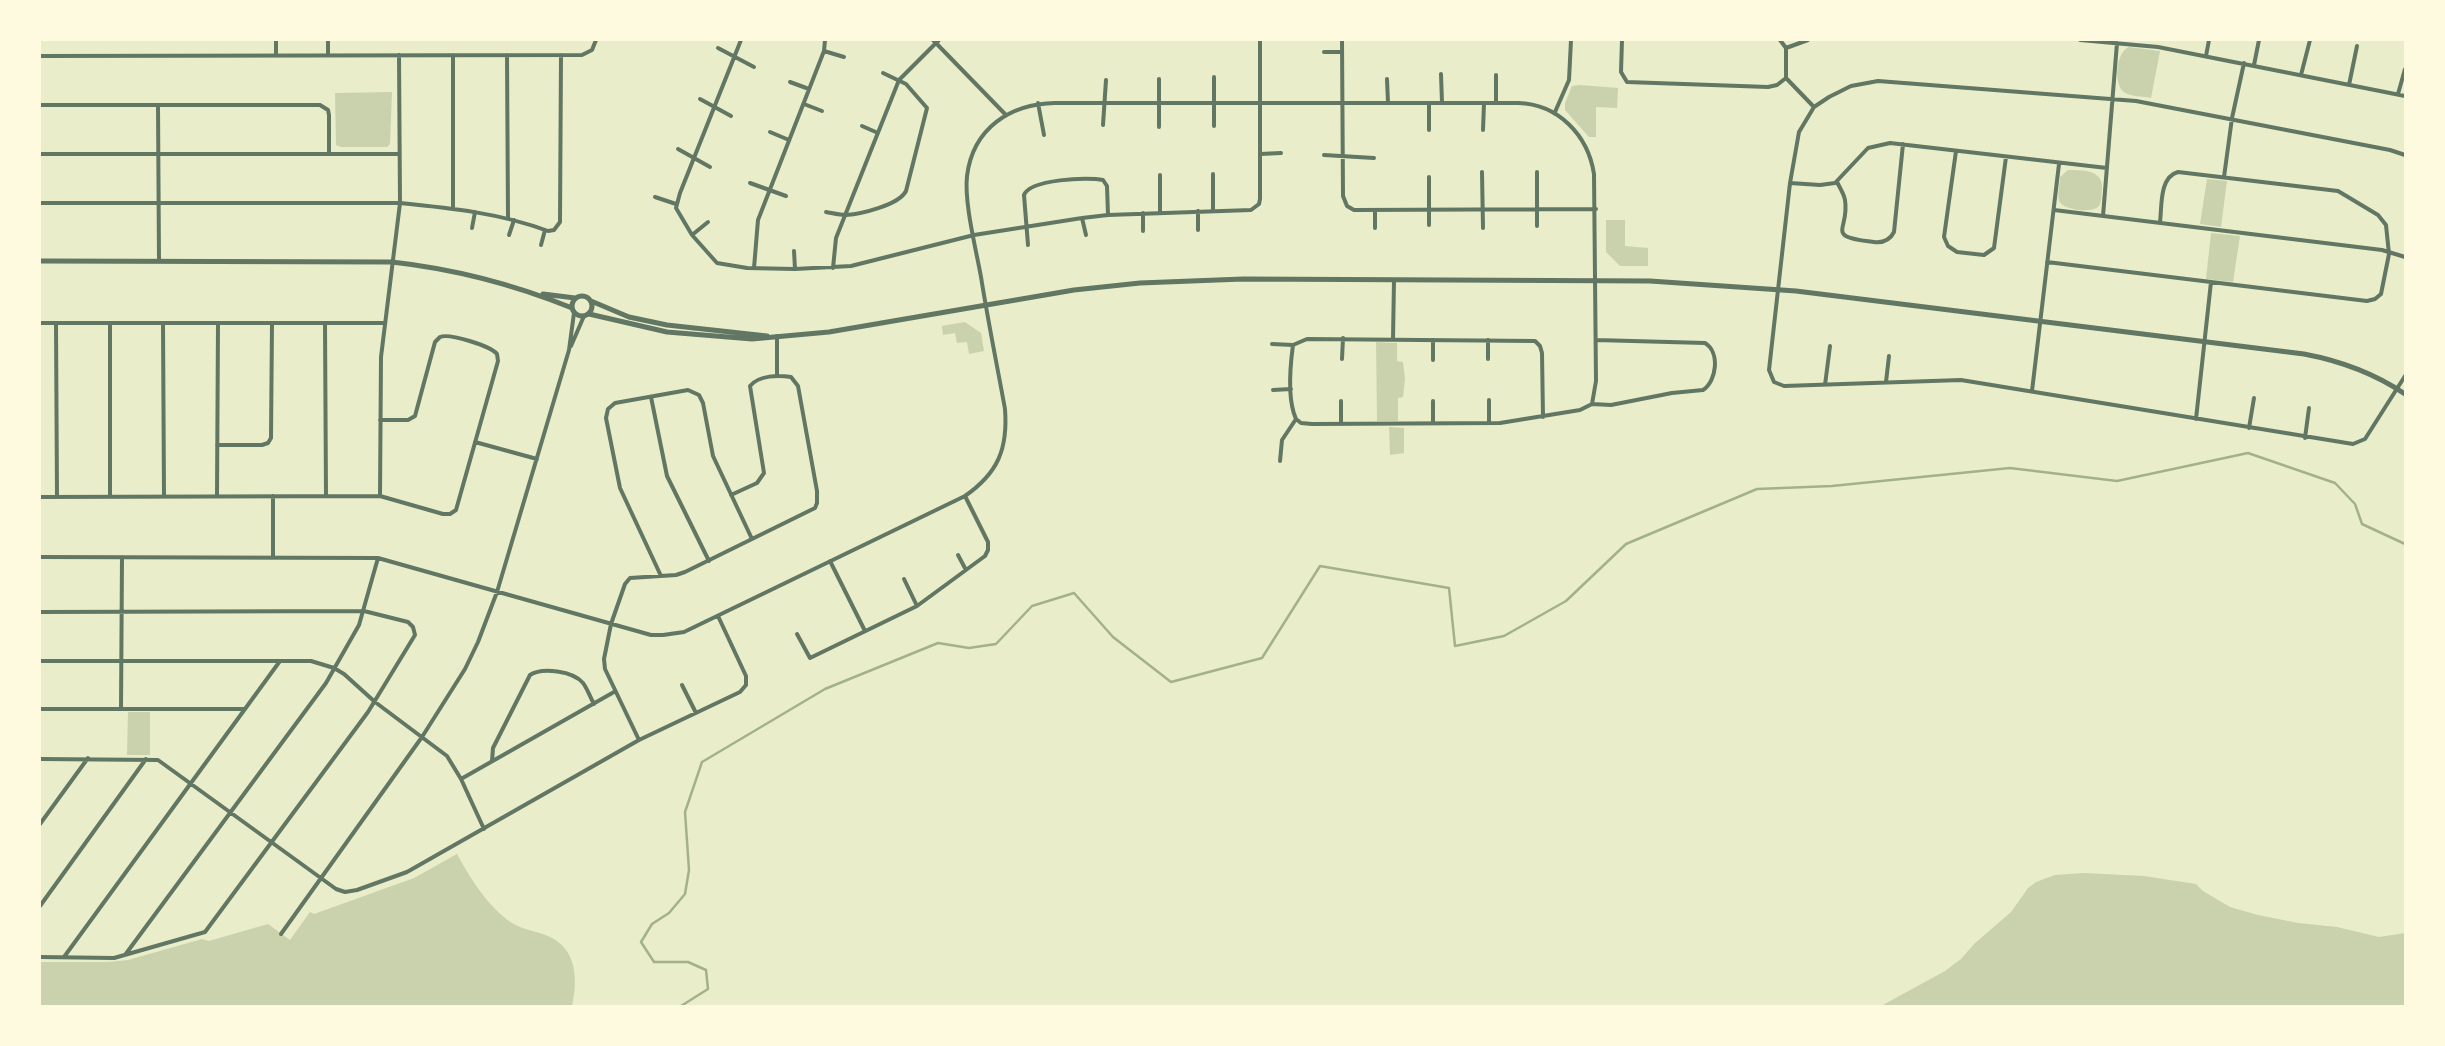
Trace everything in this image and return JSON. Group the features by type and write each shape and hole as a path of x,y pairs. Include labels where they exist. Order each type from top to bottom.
{"street":[{"path":"276,40 276,55"},
{"path":"328,40 328,55"},
{"path":"40,56 561,55 588,54 594,48 596,40"},
{"path":"741,40 676,204 677,213 692,236 717,263 754,268 795,269 833,268 862,264 974,235 1082,218 1160,212 1245,211 1259,204 1260,40"},
{"path":"754,268 758,220 824,51 825,40"},
{"path":"1342,40 1344,203 1354,210 1596,209"},
{"path":"1555,112 1569,80 1571,40"},
{"path":"1622,40 1621,72 1624,80 1630,83 1768,87 1776,85 1786,78"},
{"path":"1780,40 1786,48 1786,78 1814,107"},
{"path":"1786,48 1808,40"},
{"path":"2080,40 2158,47 2405,96"},
{"path":"2158,47 2159,40"},
{"path":"2206,56 2209,40"},
{"path":"2254,65 2259,40"},
{"path":"2301,75 2310,40"},
{"path":"833,268 834,245 899,80 936,41 1005,114"},
{"path":"2103,216 2113,99 2114,42"},
{"path":"2349,84 2357,46"},
{"path":"718,48 754,67"},
{"path":"824,51 844,57"},
{"path":"1324,52 1342,52"},
{"path":"380,496 381,357 400,202 399,55"},
{"path":"453,55 453,208"},
{"path":"507,55 508,218"},
{"path":"40,203 400,202 453,208 508,218 545,230 554,230 560,222 561,55"},
{"path":"2224,177 2232,118 2244,63"},
{"path":"2398,94 2405,69"},
{"path":"826,212 846,215 896,202 903,196 906,190 927,111 921,99 899,80 884,73"},
{"path":"1442,74 1442,103"},
{"path":"1496,75 1496,103"},
{"path":"1214,77 1214,126"},
{"path":"1159,79 1159,126"},
{"path":"1387,79 1388,103"},
{"path":"1103,125 1106,80"},
{"path":"2405,155 2390,150 2232,118 2136,101 1878,81 1852,86 1814,107 1799,132 1790,183 1769,370 1771,378 1777,384 1784,386 1961,380 2348,444 2360,442 2405,376"},
{"path":"790,82 809,89"},
{"path":"700,99 731,116"},
{"path":"1038,103 1044,135"},
{"path":"40,557 272,556 378,558 611,624 663,635 684,632 965,496 979,486 992,472 1003,449 1006,436 1005,409 967,186 970,162 986,132 1005,114 1038,103 1527,103 1555,112 1574,129 1591,160 1596,209 1596,391 1592,404"},
{"path":"1429,103 1429,130"},
{"path":"1483,130 1484,103"},
{"path":"804,104 822,111"},
{"path":"40,105 320,105 328,110 329,115 329,153"},
{"path":"158,105 159,261"},
{"path":"862,126 878,133"},
{"path":"770,132 789,140"},
{"path":"1790,183 1820,185 1837,182 1868,148 1883,144 1903,144 2059,164 2107,168"},
{"path":"1837,182 1845,200 1842,226 1845,235 1850,238 1878,242 1889,239 1894,232 1903,144"},
{"path":"678,149 710,167"},
{"path":"1956,151 1944,237 1948,246 1957,252 1984,255 1994,248 2006,157"},
{"path":"40,154 400,154"},
{"path":"1260,154 1281,154"},
{"path":"1324,155 1374,158"},
{"path":"2032,391 2059,164"},
{"path":"1482,172 1483,228"},
{"path":"1537,172 1537,226"},
{"path":"2047,262 2371,300 2381,294 2389,254 2387,230 2381,218 2338,192 2181,172 2169,176 2165,181 2160,222"},
{"path":"1213,174 1213,211"},
{"path":"1160,175 1160,212"},
{"path":"1429,176 1429,225"},
{"path":"1028,245 1025,228 1024,194 1026,190 1065,179 1103,180 1107,186 1108,215"},
{"path":"750,183 786,196"},
{"path":"655,197 676,204"},
{"path":"1375,210 1375,228"},
{"path":"2054,210 2382,250 2389,254 2405,257"},
{"path":"1198,211 1198,230"},
{"path":"472,228 475,212"},
{"path":"1143,213 1143,231"},
{"path":"1082,218 1086,235"},
{"path":"509,235 514,220"},
{"path":"692,236 708,222"},
{"path":"540,245 545,230"},
{"path":"794,251 795,269"},
{"path":"40,261 392,262 446,269 535,292 575,298 582,296 621,314 656,323 769,336 852,328 1074,290 1140,283 1243,279 1687,282 1778,289 2323,358 2355,367 2405,394"},
{"path":"1393,339 1394,280"},
{"path":"2196,419 2211,282"},
{"path":"535,292 586,315 682,334 752,339 769,336"},
{"path":"569,350 575,298"},
{"path":"281,934 422,737 465,669 478,642 497,592 569,350 586,315 592,309 591,301"},
{"path":"40,323 384,324"},
{"path":"56,323 57,497"},
{"path":"163,323 164,497"},
{"path":"217,445 262,445 268,443 272,438 272,323"},
{"path":"110,324 110,497"},
{"path":"217,496 218,324"},
{"path":"326,324 326,496"},
{"path":"40,497 380,496 443,514 453,513 457,507 498,356 491,348 450,336 443,336 435,342 415,416 408,420 380,420"},
{"path":"777,336 777,376"},
{"path":"1272,344 1293,346 1307,338 1532,340 1540,346 1542,353 1543,417"},
{"path":"1342,338 1342,359"},
{"path":"1433,340 1433,360"},
{"path":"1488,340 1488,359"},
{"path":"1293,346 1291,389 1293,412 1296,419 1306,424 1489,424 1580,410 1592,404 1610,405 1672,393 1703,390 1711,381 1715,358 1714,351 1705,343 1596,340"},
{"path":"1825,385 1830,346"},
{"path":"1886,382 1889,356"},
{"path":"639,740 614,692 603,663 611,624 628,581 634,577 676,575 709,561 809,511 817,503 796,382 789,376 756,380 750,388 764,469 763,476 757,482 731,495"},
{"path":"1273,390 1291,389"},
{"path":"661,576 620,488 606,418 607,412 613,405 688,390 699,395 703,402 712,456 752,539"},
{"path":"651,397 667,476 709,561"},
{"path":"2249,428 2254,398"},
{"path":"1489,400 1489,424"},
{"path":"1341,401 1341,424"},
{"path":"1433,401 1433,423"},
{"path":"2305,438 2309,408"},
{"path":"1280,461 1282,440 1296,419"},
{"path":"475,442 537,459"},
{"path":"272,556 273,496"},
{"path":"797,634 810,658 917,606 985,556 989,547 965,496"},
{"path":"958,555 966,570"},
{"path":"121,709 122,557"},
{"path":"125,955 231,812 334,668 364,611 378,558"},
{"path":"830,562 865,631"},
{"path":"904,579 917,606"},
{"path":"40,612 364,611 408,622 414,631 414,639 375,702 205,932 114,958 40,957"},
{"path":"40,758 146,759 162,762 340,891 357,890 407,872 639,740 740,692 746,686 744,670 718,616"},
{"path":"40,661 311,661 334,668 375,702 447,756 461,779 484,829"},
{"path":"64,958 280,661"},
{"path":"492,761 496,742 530,674 544,670 577,678 584,684 594,704"},
{"path":"682,685 696,713"},
{"path":"461,779 614,692"},
{"path":"40,709 245,709"},
{"path":"40,824 88,758"},
{"path":"40,906 146,759"}],"green space":[{"path":"2129,47 2160,51 2151,98 2130,95 2124,92 2118,82 2119,61 2121,55"},
{"path":"1572,86 1618,88 1617,108 1596,107 1596,137 1589,137 1565,110 1565,103"},
{"path":"392,92 390,144 387,147 341,147 336,145 335,93"},
{"path":"2068,170 2092,172 2100,178 2102,190 2099,206 2090,210 2078,210 2066,207 2059,201 2060,177"},
{"path":"2207,179 2227,181 2221,227 2200,224"},
{"path":"1606,220 1625,220 1625,246 1648,248 1648,266 1620,266 1606,252"},
{"path":"2211,233 2240,236 2233,282 2206,279"},
{"path":"965,322 981,333 984,351 969,354 967,342 957,343 955,333 943,335 942,326"},
{"path":"1376,342 1397,343 1397,361 1403,362 1405,379 1403,397 1398,398 1398,421 1377,421"},
{"path":"1389,427 1404,428 1404,453 1390,455"},
{"path":"128,712 150,712 150,755 127,755"},
{"path":"457,854 480,891 503,916 516,925 558,941 565,948 570,957 575,976 572,1006 40,1006 40,962 108,962 128,960 202,939 209,941 268,924 290,940 310,912 314,914 414,878"},
{"path":"2084,873 2144,876 2196,884 2203,891 2230,907 2298,923 2337,927 2379,937 2405,933 2405,1006 1881,1006 1945,971 1961,959 1974,944 2011,912 2028,888 2036,882 2055,875"}],"waterway":[{"path":"681,1006 708,989 706,970 688,962 654,962 641,942 652,924 669,913 685,894 689,870 685,812 702,762 825,689 938,643 969,648 996,644 1032,606 1074,593 1113,637 1171,682 1262,658 1320,566 1449,588 1455,646 1504,636 1566,601 1626,544 1757,489 1832,486 2010,468 2117,481 2248,453 2335,483 2355,504 2362,524 2405,544"}]}
